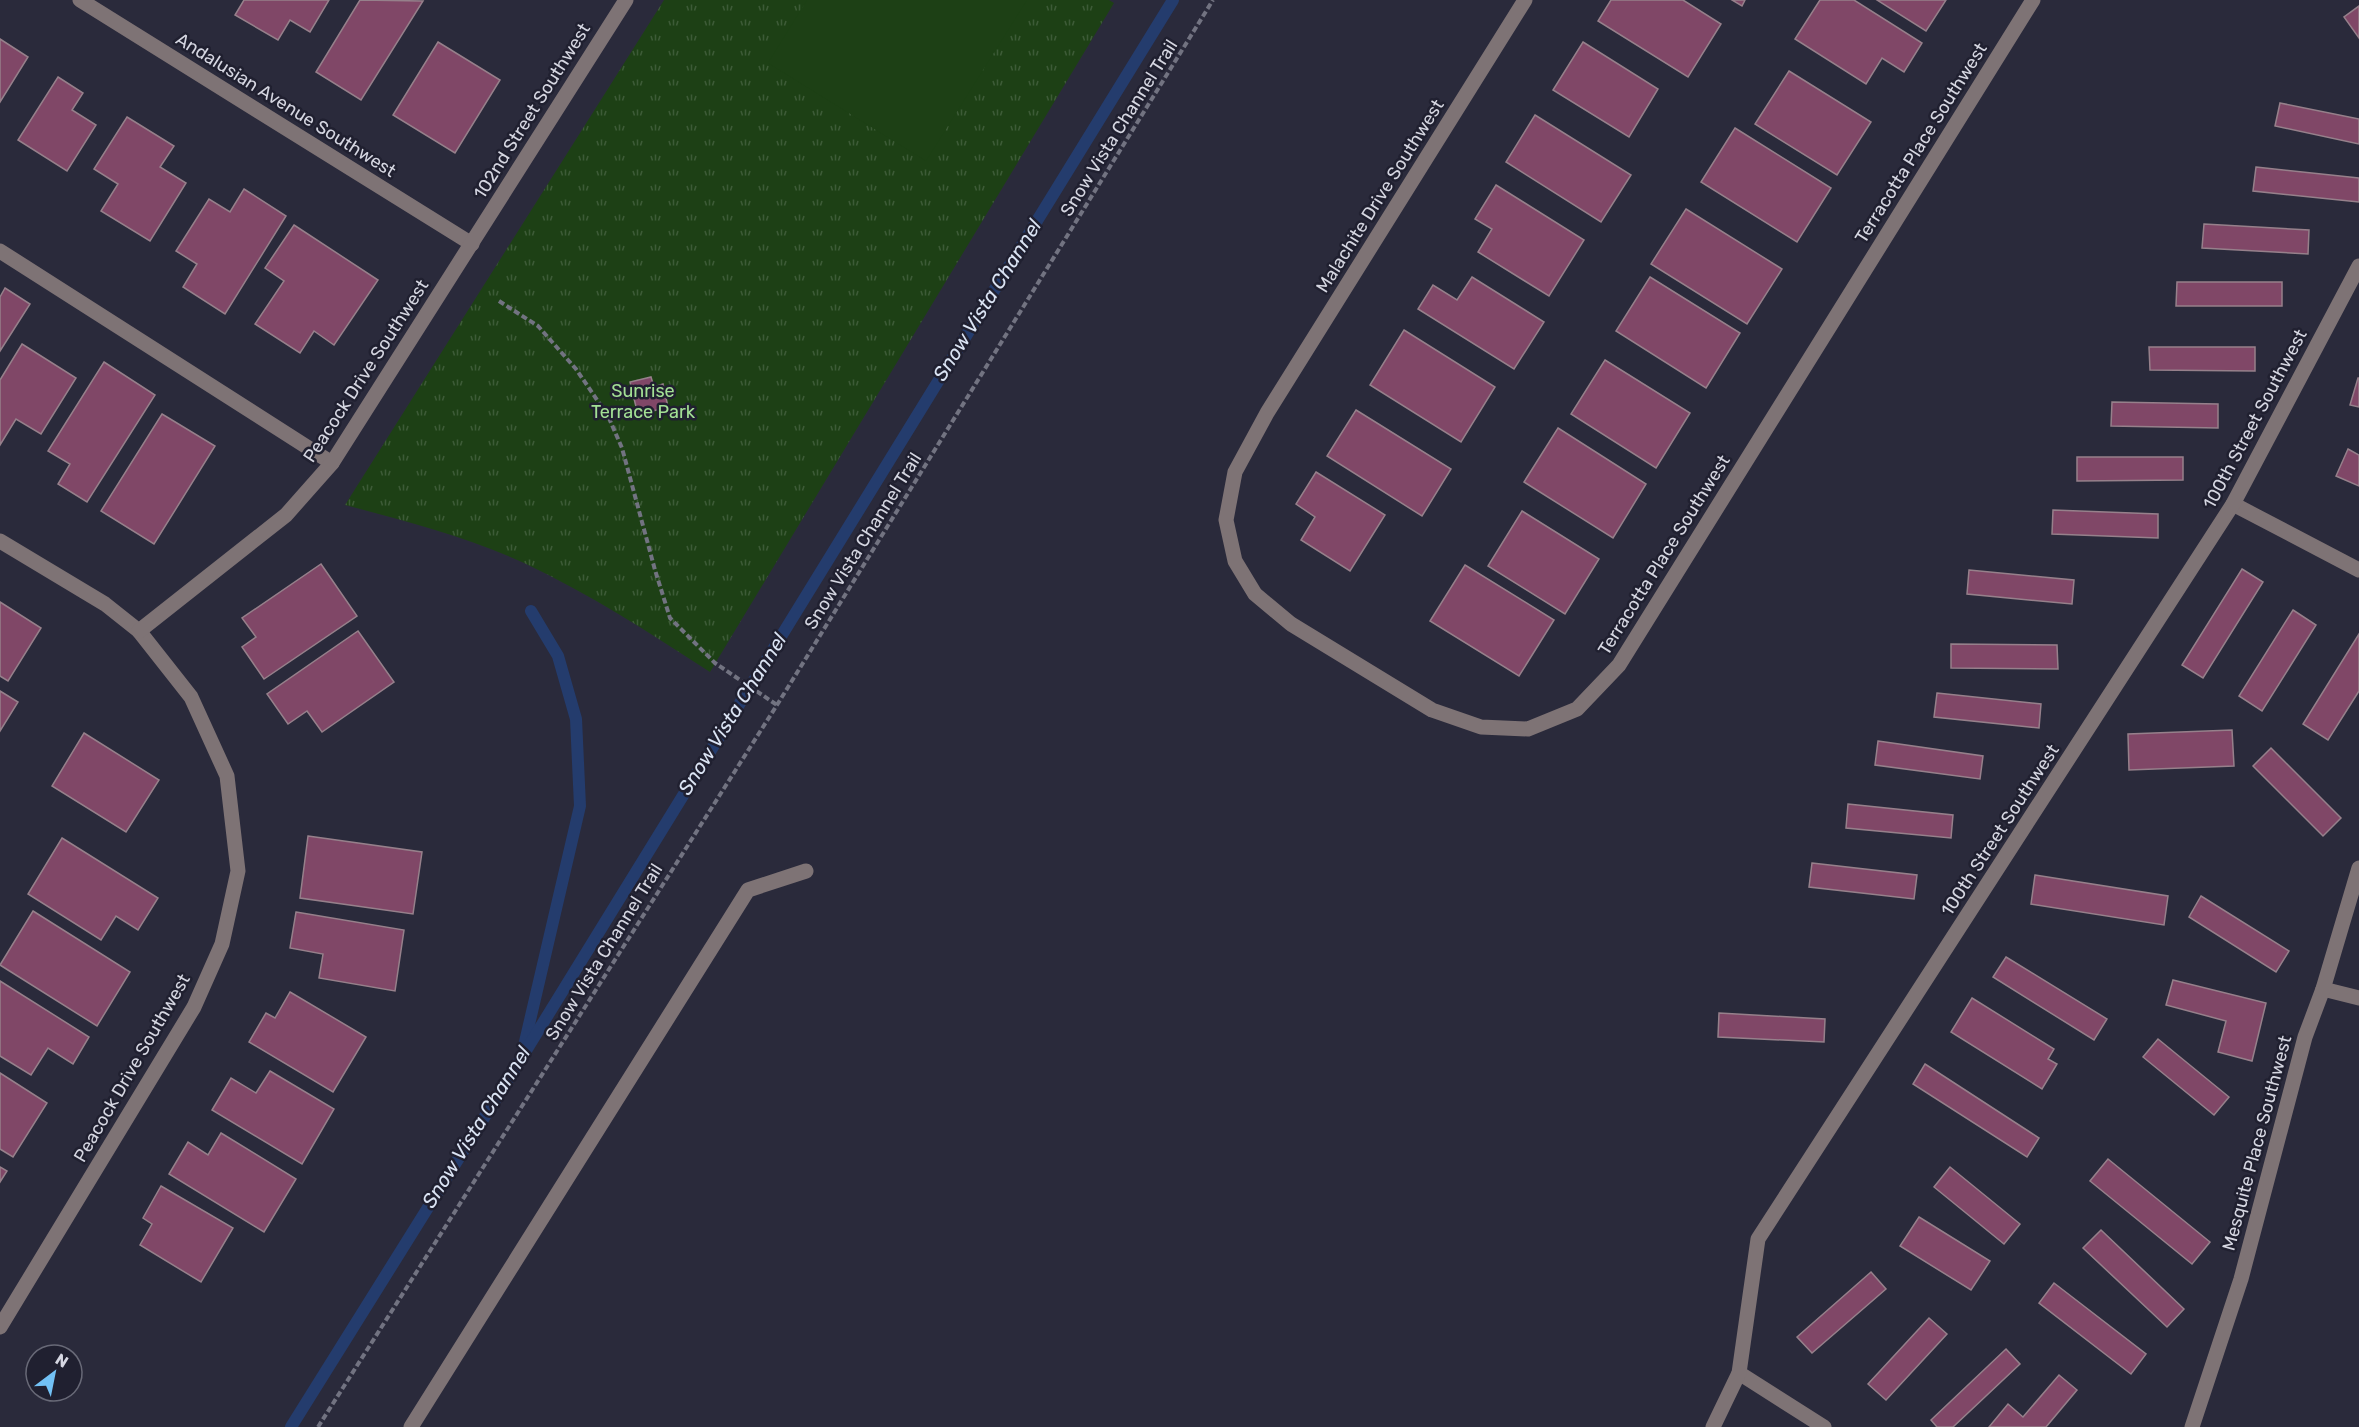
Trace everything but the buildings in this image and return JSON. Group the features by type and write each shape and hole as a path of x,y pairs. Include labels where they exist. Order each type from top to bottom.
{"street":[{"name":"Andalusian Avenue Southwest","path":"80,0 472,244"},
{"name":"102nd Street Southwest","path":"472,244 626,0"},
{"name":"Malachite Drive Southwest","path":"1267,413 1525,0"},
{"name":"Terracotta Place Southwest","path":"1267,413 1235,472 1226,520 1235,561 1255,594 1291,624 1432,710 1481,727 1528,729 1577,709 1619,665 2033,0"},
{"name":"Peacock Drive Southwest","path":"0,1327 194,1006 222,944 238,871 227,776 191,697 139,631 286,515 332,463 472,244"},
{"path":"0,251 332,463"},
{"name":"100th Street Southwest","path":"1713,1427 1739,1373 1758,1239 2233,504 2359,266"},
{"path":"2233,504 2359,570"},
{"path":"0,541 105,604 139,631"},
{"name":"Mesquite Place Southwest","path":"2192,1427 2241,1280 2305,1037 2323,989 2359,868"},
{"path":"411,1427 748,890 806,871"},
{"path":"2323,989 2359,998"},
{"path":"1739,1373 1824,1427"}],"path":[{"name":"Snow Vista Channel Trail","path":"318,1427 777,705 1214,0"},
{"path":"499,301 538,326 576,369 608,416 622,448 670,618 715,663 777,705"}],"green space":[{"name":"Sunrise Terrace Park","path":"664,0 1109,0 1114,3 710,672 596,601 524,563 458,537 345,505"},
{"path":"807,0 1027,0 926,161 768,63"}],"waterway":[{"name":"Snow Vista Channel","path":"291,1427 522,1057 1173,0"},
{"path":"524,1046 580,806 576,719 558,656 531,611"}]}
